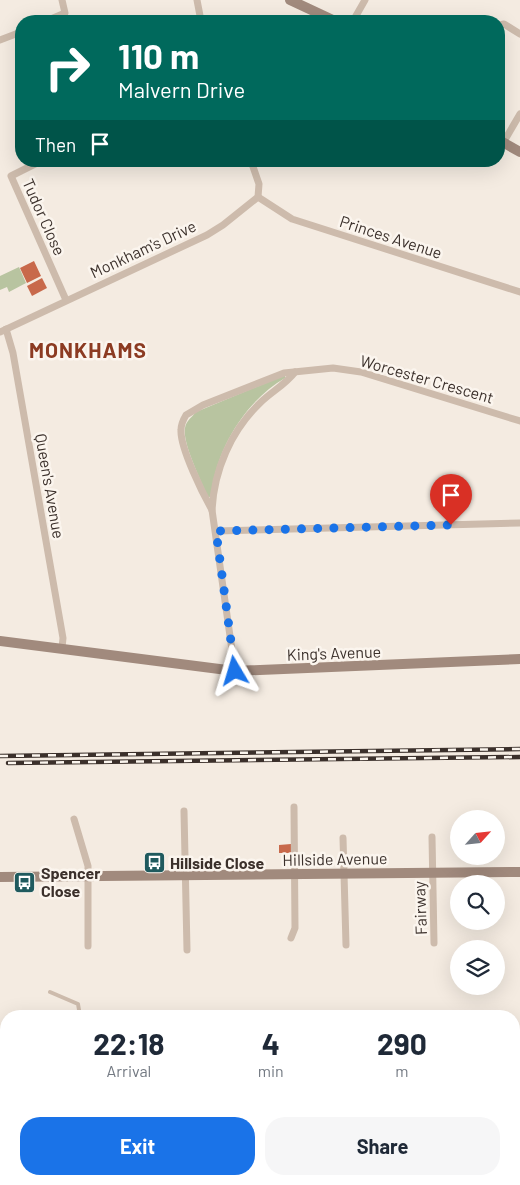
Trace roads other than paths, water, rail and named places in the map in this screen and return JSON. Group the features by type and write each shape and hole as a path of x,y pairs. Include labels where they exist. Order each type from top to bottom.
{"street":[{"path":"60,15 65,13 62,0"},
{"path":"197,0 200,15"},
{"path":"290,0 322,15"},
{"path":"357,15 365,0"},
{"path":"505,25 520,34"},
{"path":"0,40 15,34"},
{"path":"505,136 520,114"},
{"path":"505,144 520,152"},
{"name":"Tudor Close","path":"29,167 11,176 66,300"},
{"path":"253,167 259,184 258,197"},
{"name":"Monkham's Drive","path":"3,330 206,235 224,225 258,197"},
{"name":"Princes Avenue","path":"258,197 292,219 520,292"},
{"name":"Queen's Avenue","path":"3,330 13,353 63,638 62,648"},
{"name":"Worcester Crescent","path":"235,671 212,510 204,495 180,431 186,416 204,405 284,373 333,368 361,372 520,421"},
{"name":"Worcester Crescent","path":"212,510 216,477 226,449 259,404 289,380 295,372"},
{"path":"216,531 520,523"},
{"name":"King's Avenue","path":"0,641 235,671 520,659"},
{"path":"291,938 295,928 294,807"},
{"path":"184,811 187,950"},
{"path":"74,819 88,866 88,946"},
{"name":"Fairway","path":"432,837 434,943"},
{"path":"343,838 346,945"},
{"name":"Hillside Avenue","path":"0,877 520,872"}],"lane":[{"path":"50,992 78,1004 79,1010"}],"railway":[{"path":"0,756 520,749"},
{"path":"8,763 520,757"}],"place":[{"name":"Hillside Close","path":"154,863"},
{"name":"Spencer Close","path":"25,882"}],"district":[{"name":"MONKHAMS","path":"88,351"}]}
